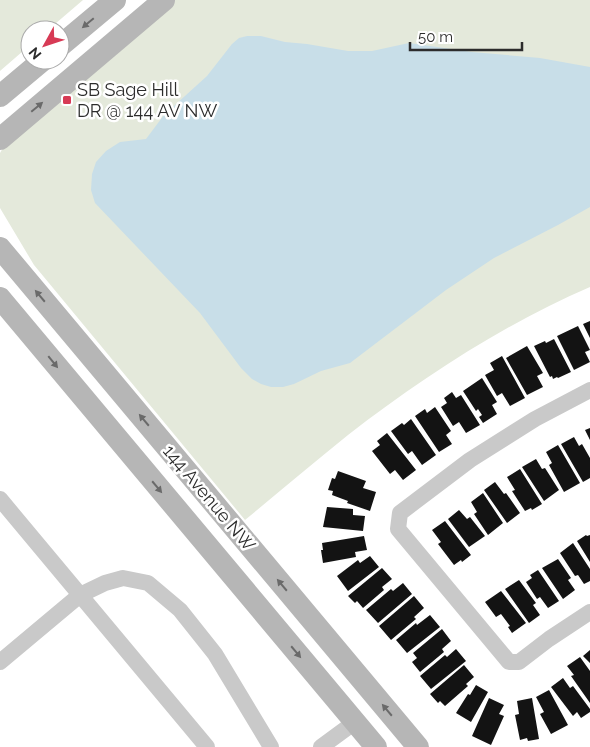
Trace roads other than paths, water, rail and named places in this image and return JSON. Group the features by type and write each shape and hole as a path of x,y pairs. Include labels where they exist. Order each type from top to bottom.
{"main road":[{"path":"70,38 115,0"},
{"path":"0,139 164,0"},
{"path":"0,96 31,70"},
{"name":"144 Avenue NW","path":"0,248 418,747"},
{"name":"144 Avenue NW","path":"0,298 376,747"}],"street":[{"path":"590,390 535,419 470,460 400,513 398,529 509,662 519,662 549,639 590,612"},
{"path":"0,499 207,747"},
{"path":"0,661 80,595 105,583 123,578 148,584 180,610 215,654 272,747"},
{"path":"321,747 355,722"}],"water":[{"path":"261,36 285,42 348,51 372,51 409,43 472,52 540,58 590,67 590,207 494,258 446,290 350,363 321,371 294,384 283,387 271,387 261,384 252,379 241,368 200,313 95,203 91,190 92,174 96,162 106,151 120,142 146,139 164,115 207,76 232,44 239,38"}],"place":[{"name":"SB Sage Hill DR @ 144 AV NW","path":"67,100"}]}
